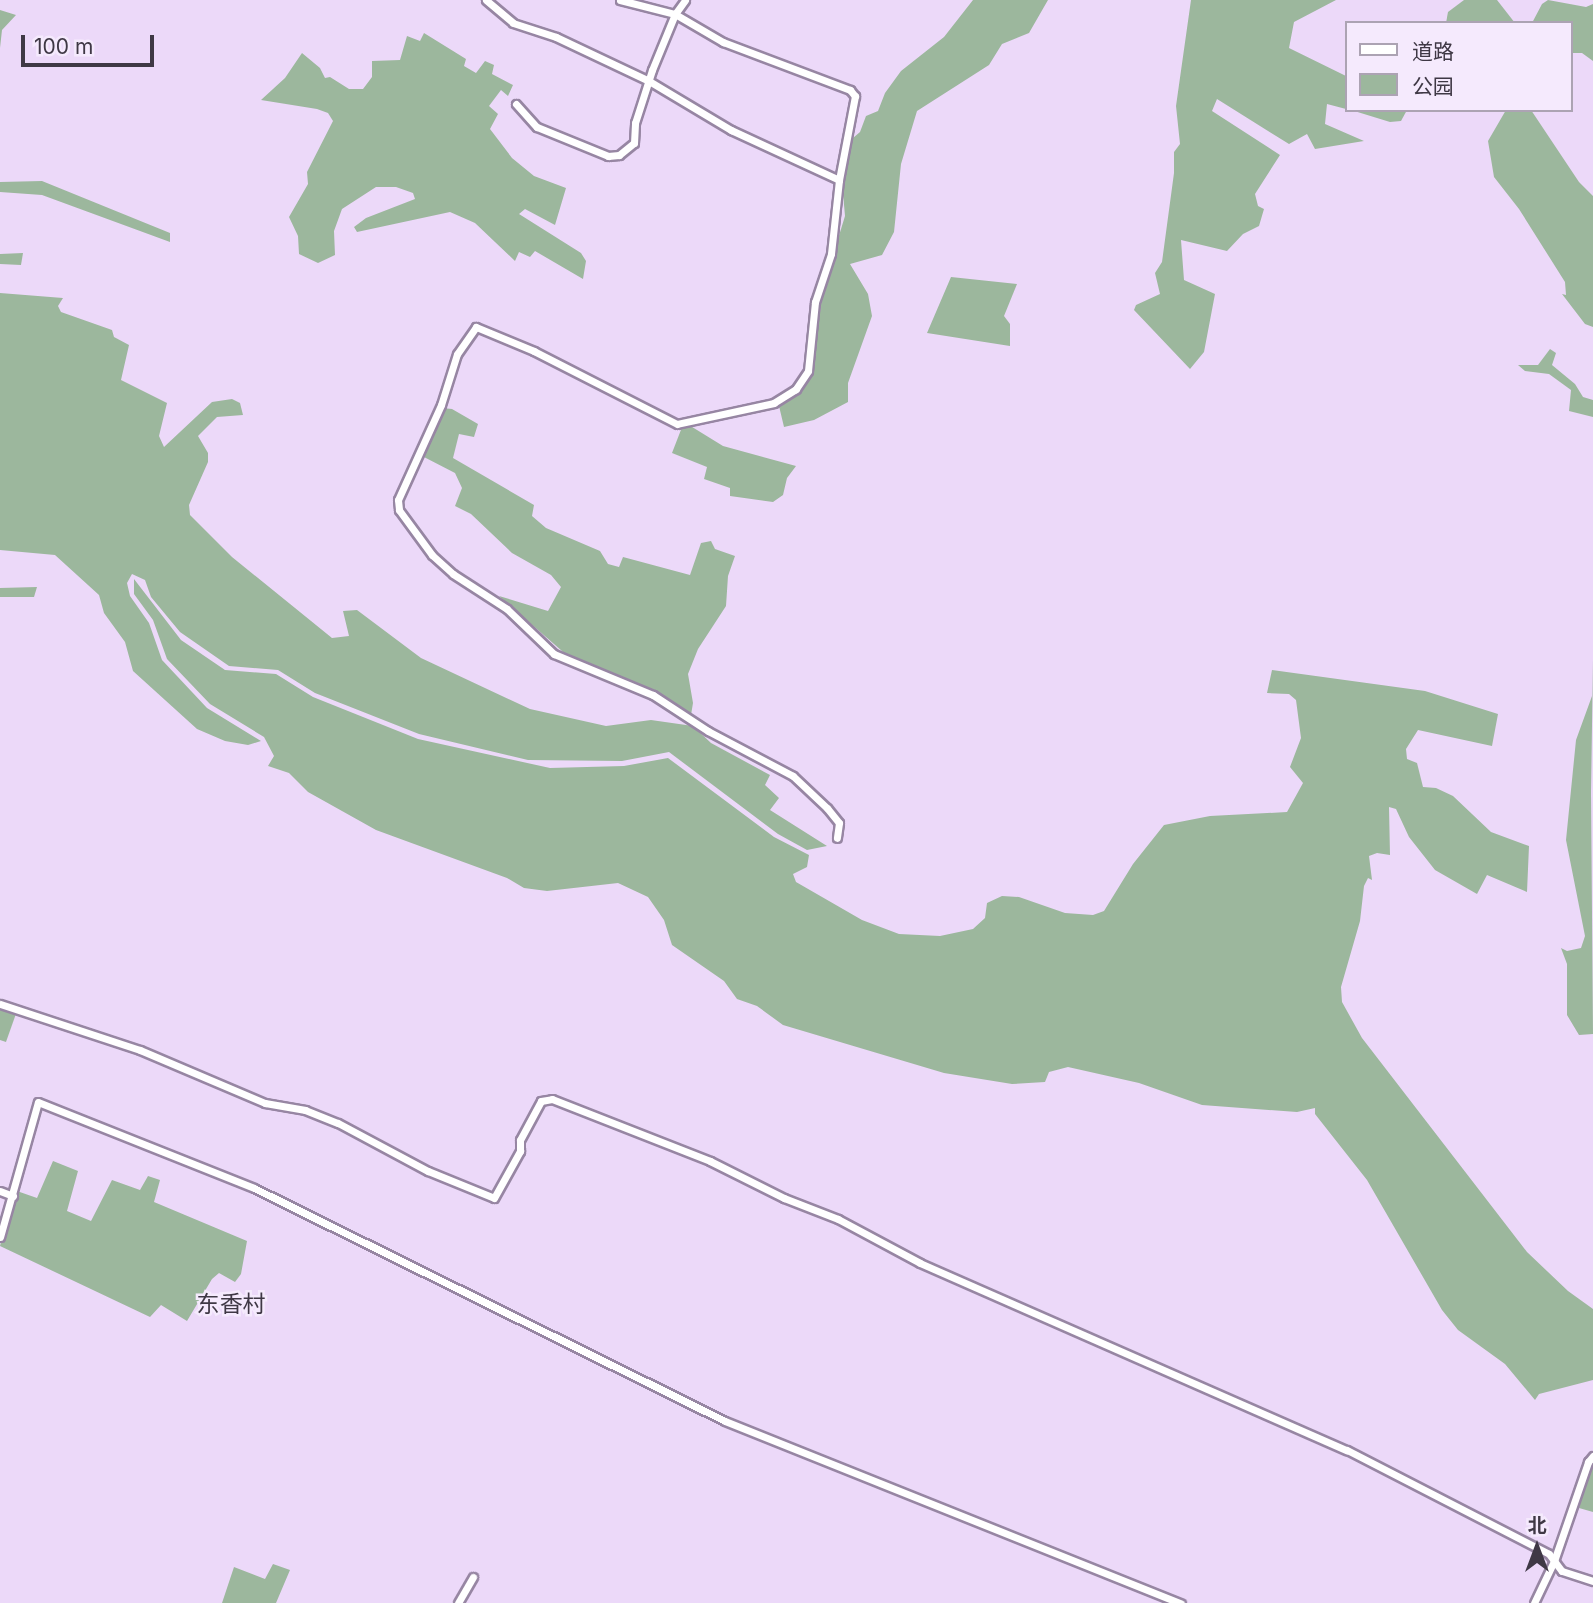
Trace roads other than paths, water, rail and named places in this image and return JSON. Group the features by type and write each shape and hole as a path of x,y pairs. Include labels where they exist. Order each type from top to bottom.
{"street":[{"path":"486,0 513,23 556,37 649,81 731,130 839,180"},
{"path":"620,0 675,14 723,42 850,90 855,96 839,180 831,254 815,302 808,371 796,389 774,403 677,424 559,363 476,327 457,354 441,405 397,500 399,510 432,555 453,574 507,609 545,648 653,695 708,731 793,776 839,823 837,838"},
{"path":"516,104 537,127 608,156 619,155 634,142 635,123 649,81 675,14 685,0"},
{"path":"0,1004 140,1051 265,1102 305,1110 338,1123 428,1171 494,1198 520,1151 520,1140 541,1101 552,1099 710,1161 784,1198 838,1219 920,1263 1347,1450 1549,1554 1562,1571 1593,1581"},
{"path":"0,1237 38,1102 254,1188 725,1421 1181,1603"},
{"path":"0,1191 13,1196"},
{"path":"1534,1603 1555,1562 1588,1462 1593,1456"},
{"path":"458,1603 473,1577"}],"district":[{"name":"东香村","path":"231,1304"}]}
